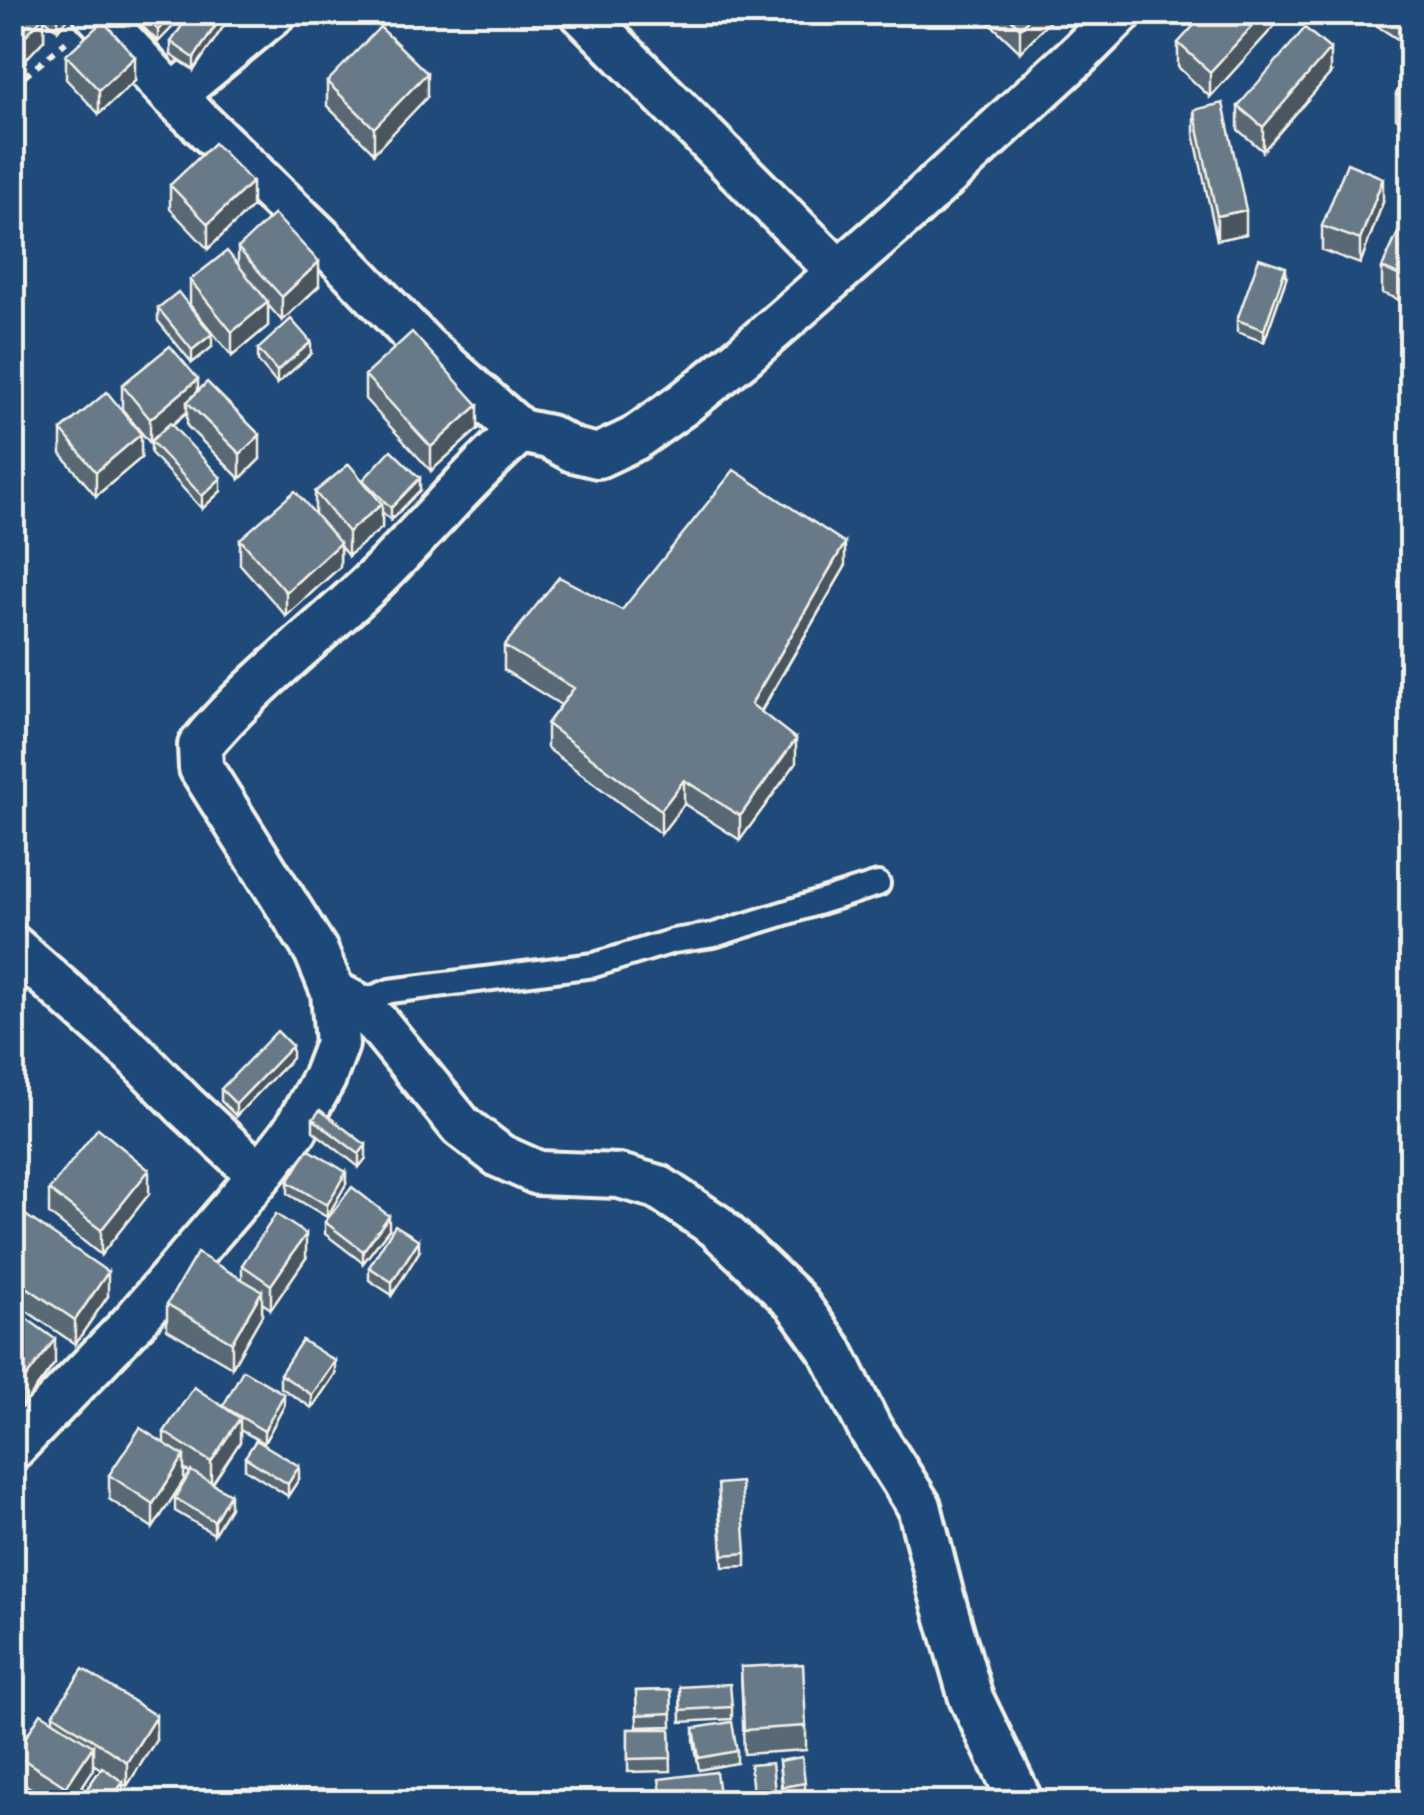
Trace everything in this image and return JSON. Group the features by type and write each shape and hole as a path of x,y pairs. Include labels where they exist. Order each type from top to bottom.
{"street":[{"path":"173,96 275,12"},
{"path":"581,12 839,272"},
{"path":"95,13 426,348 520,432 550,437 573,450 598,456 634,440 728,368 980,146 1120,12"},
{"path":"520,432 483,463 379,575 248,694 200,746 201,768 345,998 395,1042 462,1126 500,1156 538,1173 619,1176 658,1187 716,1226 795,1301 831,1351 870,1429 919,1506 972,1698 1021,1802"},
{"path":"12,946 133,1052 184,1106 260,1174"},
{"path":"13,1447 131,1325 295,1130 324,1078 337,1044 345,998"}],"lane":[{"path":"345,998 594,964 673,941 714,935 878,884"}],"path":[{"path":"12,87 52,56 95,13"}],"building":[{"path":"12,12 41,12 44,16 12,50"},
{"path":"141,12 175,12 158,30"},
{"path":"191,12 224,12 194,58 171,42"},
{"path":"1004,12 1035,12 1020,28"},
{"path":"1206,12 1265,12 1210,72 1178,43"},
{"path":"1394,12 1412,12 1412,13 1407,21"},
{"path":"103,21 135,57 99,90 66,55"},
{"path":"380,27 427,73 374,128 327,82"},
{"path":"1305,28 1330,49 1263,127 1238,106"},
{"path":"1412,71 1412,104 1396,94"},
{"path":"1223,103 1246,210 1217,216 1194,110"},
{"path":"214,143 252,182 208,224 170,185"},
{"path":"1347,163 1383,178 1360,240 1322,226"},
{"path":"1412,202 1412,281 1382,268"},
{"path":"274,214 319,262 282,297 238,248"},
{"path":"227,251 268,302 232,332 190,280"},
{"path":"1259,258 1286,267 1264,330 1237,320"},
{"path":"12,284 24,295 12,307"},
{"path":"178,292 212,334 192,350 158,308"},
{"path":"291,319 311,342 277,371 258,349"},
{"path":"412,332 478,405 431,447 365,375"},
{"path":"170,346 198,379 150,419 122,385"},
{"path":"207,382 260,435 240,454 187,402"},
{"path":"107,392 141,434 96,472 61,430"},
{"path":"170,423 221,478 202,496 151,441"},
{"path":"391,450 420,478 391,508 363,480"},
{"path":"349,464 382,504 348,532 315,492"},
{"path":"734,470 845,543 751,704 796,739 740,816 684,780 661,810 547,724 574,688 504,646 559,577 622,610"},
{"path":"295,491 340,543 286,592 240,539"},
{"path":"277,1031 292,1046 236,1104 221,1089"},
{"path":"320,1110 366,1145 359,1154 313,1119"},
{"path":"98,1128 149,1170 101,1230 49,1190"},
{"path":"308,1149 346,1172 327,1205 288,1182"},
{"path":"352,1187 389,1216 363,1251 325,1222"},
{"path":"21,1212 108,1272 75,1320 12,1277 12,1224"},
{"path":"276,1214 306,1234 271,1285 242,1265"},
{"path":"395,1225 419,1240 392,1282 369,1267"},
{"path":"197,1253 262,1291 232,1342 167,1304"},
{"path":"12,1308 55,1339 22,1383 12,1376"},
{"path":"302,1340 335,1361 312,1395 280,1374"},
{"path":"243,1370 284,1394 264,1431 223,1406"},
{"path":"194,1387 240,1418 211,1462 164,1432"},
{"path":"140,1428 184,1456 153,1504 109,1475"},
{"path":"256,1440 299,1466 288,1484 245,1457"},
{"path":"191,1471 230,1494 214,1521 175,1498"},
{"path":"741,1482 746,1553 723,1555 718,1484"},
{"path":"803,1664 806,1726 744,1730 741,1667"},
{"path":"83,1669 156,1716 127,1762 53,1714"},
{"path":"730,1684 732,1707 681,1710 680,1687"},
{"path":"671,1690 672,1713 637,1715 636,1691"},
{"path":"41,1713 93,1746 66,1787 15,1754"},
{"path":"732,1722 737,1751 699,1758 694,1728"},
{"path":"628,1729 670,1729 671,1758 628,1759"},
{"path":"802,1757 805,1783 782,1787 779,1761"},
{"path":"772,1763 776,1802 754,1802 750,1765"},
{"path":"102,1767 123,1782 109,1802 91,1802 82,1796"},
{"path":"716,1772 720,1802 662,1802 659,1779"}]}
